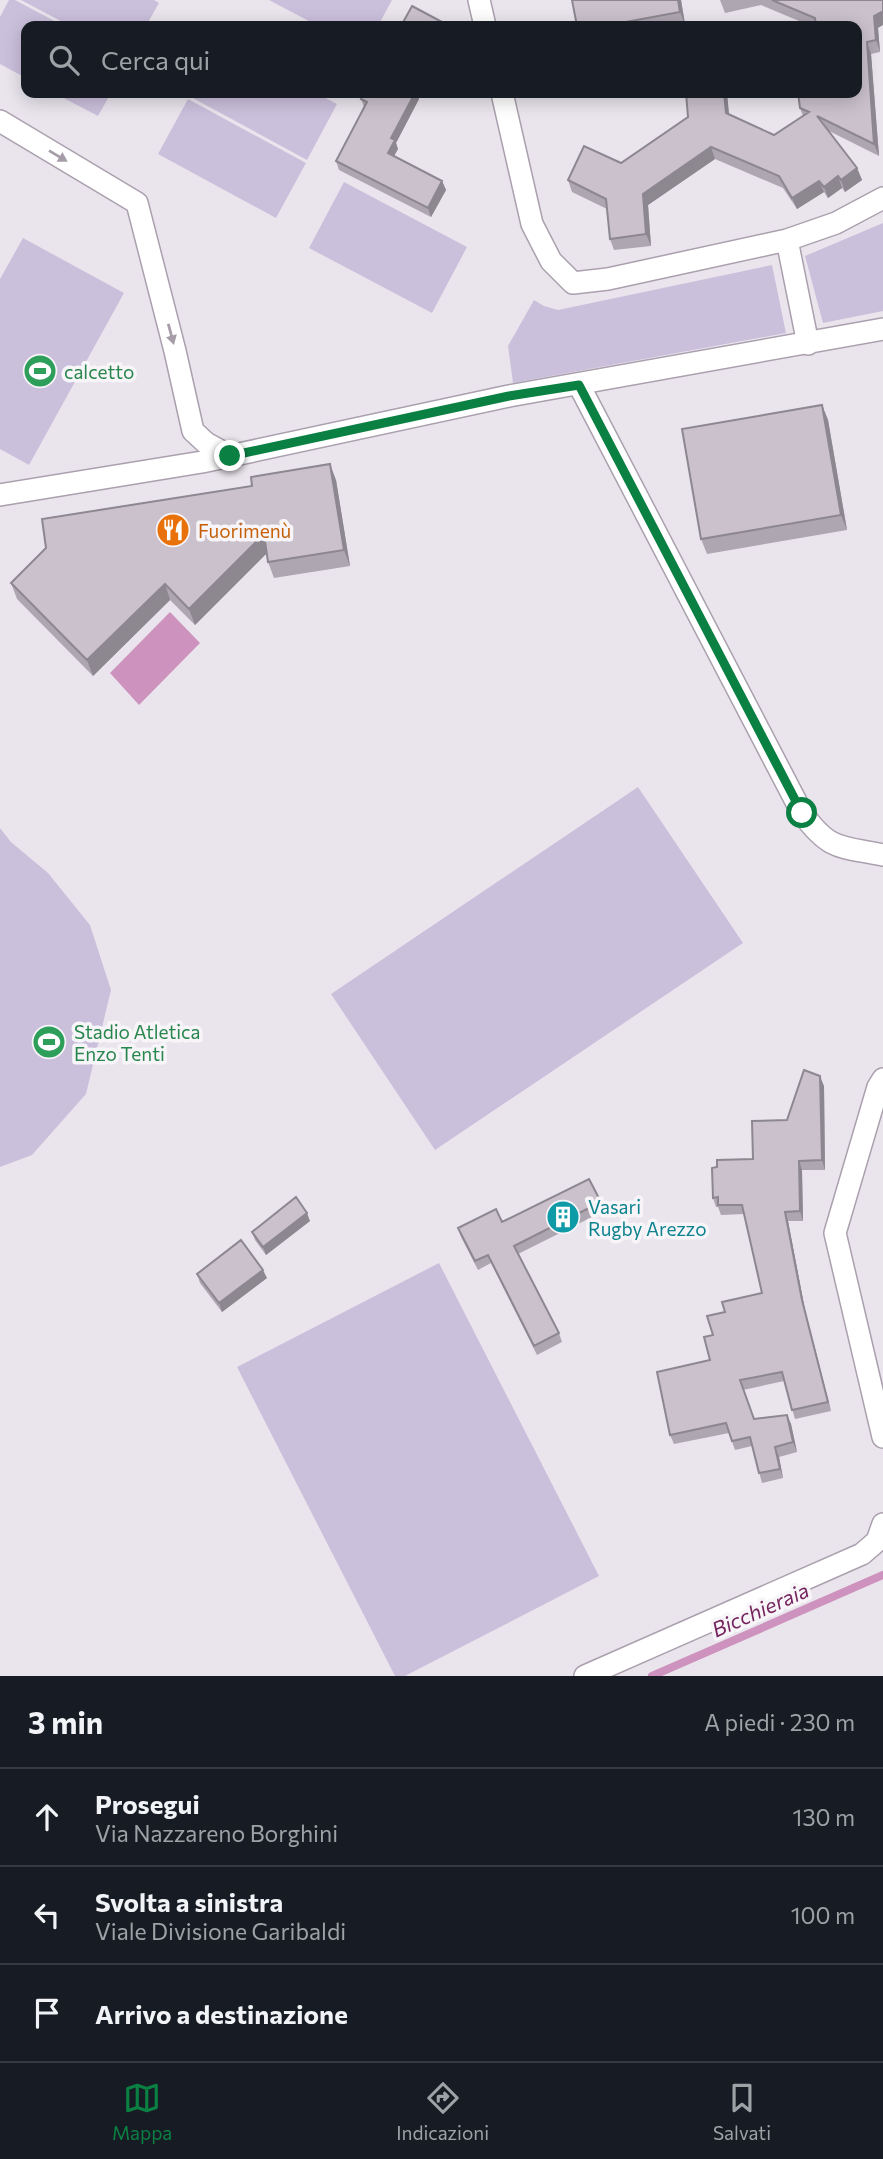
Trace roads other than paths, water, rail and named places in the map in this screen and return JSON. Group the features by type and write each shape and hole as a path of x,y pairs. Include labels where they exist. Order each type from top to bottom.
{"street":[{"path":"479,0 484,21"},
{"path":"503,98 532,223 551,261 573,283 608,279 787,240 836,223 883,198"},
{"path":"0,121 137,203 193,431 206,443 230,456"},
{"path":"787,240 808,344"},
{"path":"0,495 202,462 509,396 883,329"},
{"path":"579,385 802,813 815,831 831,845 883,855"},
{"path":"156,470 181,453 193,431"},
{"path":"883,1079 878,1087 835,1233 883,1437"},
{"path":"585,1676 862,1554 877,1541 883,1524"}],"waterway":[{"name":"Bicchieraia","path":"652,1676 883,1575"}],"place":[{"name":"calcetto","path":"40,371"},
{"name":"Fuorimenù","path":"173,530"},
{"name":"Stadio Atletica Enzo Tenti","path":"49,1042"},
{"name":"Vasari Rugby Arezzo","path":"563,1217"}]}
